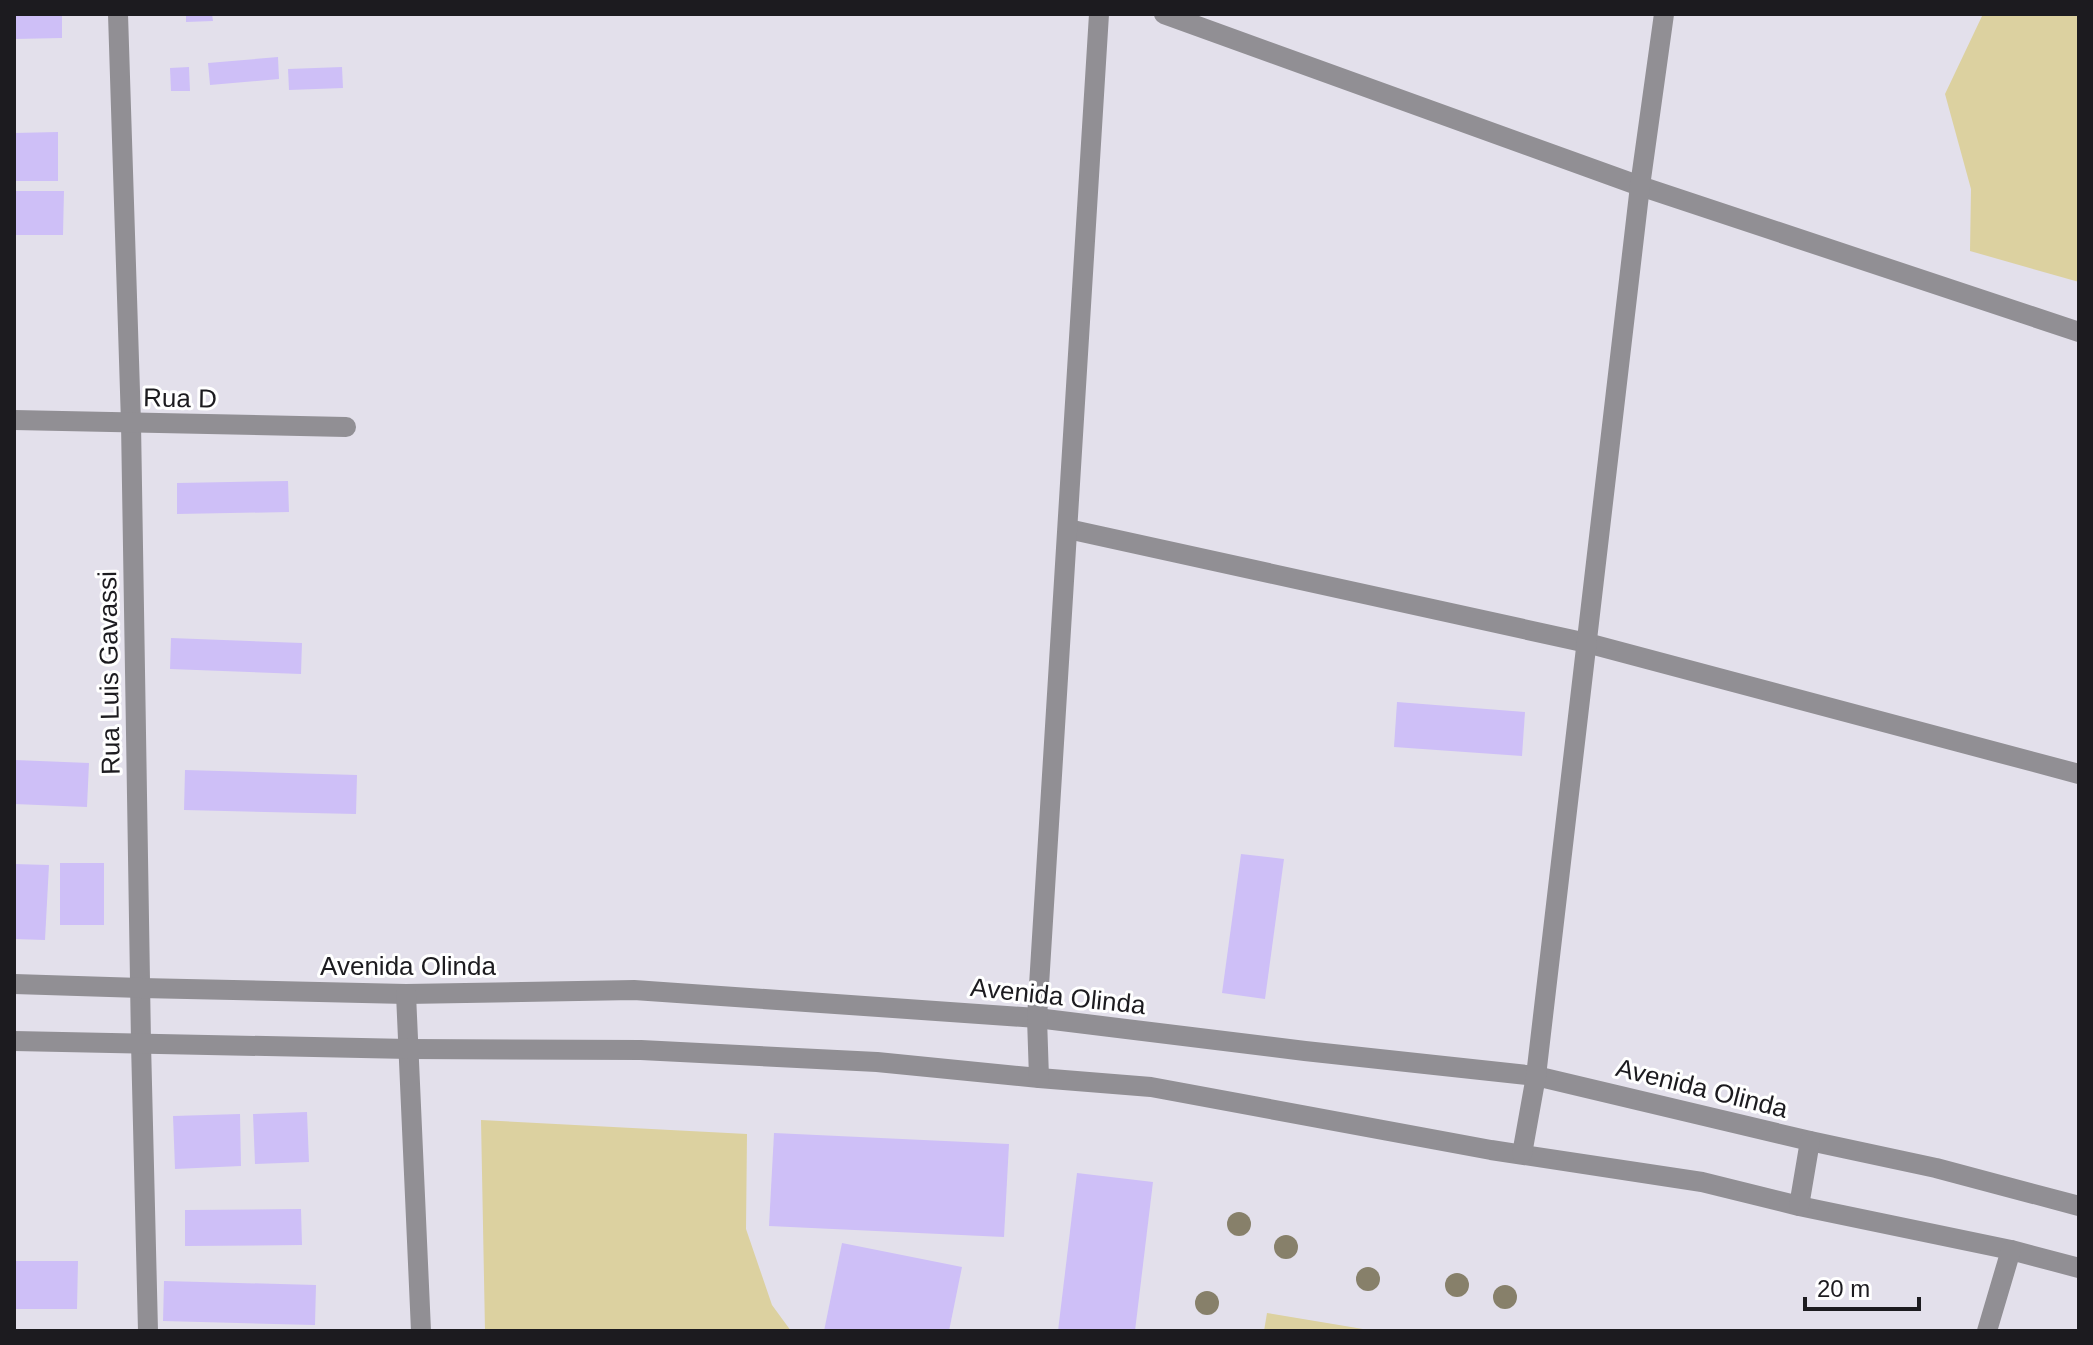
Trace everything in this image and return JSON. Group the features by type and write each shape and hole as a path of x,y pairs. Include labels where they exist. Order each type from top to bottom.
{"street":[{"name":"Rua Luis Gavassi","path":"118,14 131,423 148,1331"},
{"path":"1039,1078 1037,1018 1099,14"},
{"path":"1164,14 1640,186 2079,332"},
{"path":"1522,1154 1536,1076 1640,186 1664,14"},
{"name":"Rua D","path":"14,420 346,427"},
{"path":"1068,529 1587,643 2079,774"},
{"name":"Avenida Olinda","path":"14,984 406,994 634,990 1037,1018 1536,1076 2079,1204"},
{"path":"406,994 421,1331"},
{"path":"14,1041 641,1050 877,1062 1151,1087 1522,1154 1702,1182 1799,1206 2011,1250 2079,1268"},
{"path":"1799,1206 1810,1141"},
{"path":"1987,1331 2011,1250"}],"shaded area":[{"path":"1983,14 2079,14 2079,282 1970,251 1971,189 1945,94"},
{"path":"481,1120 747,1134 746,1229 772,1305 791,1331 485,1331"},
{"path":"1267,1313 1375,1331 1264,1331"}],"building":[{"path":"14,14 62,14 62,38 14,39"},
{"path":"186,14 212,14 213,21 186,22"},
{"path":"278,57 279,79 210,85 208,63"},
{"path":"189,67 190,91 171,91 170,68"},
{"path":"342,67 343,88 289,90 288,69"},
{"path":"58,132 58,181 14,181 14,133"},
{"path":"14,191 64,191 63,235 14,235"},
{"path":"288,481 289,512 177,514 177,483"},
{"path":"171,638 302,643 301,674 170,669"},
{"path":"1397,702 1525,712 1522,756 1394,747"},
{"path":"15,760 89,763 87,807 14,804"},
{"path":"185,770 357,775 356,814 184,810"},
{"path":"1241,854 1284,859 1265,999 1222,993"},
{"path":"60,863 104,863 104,925 60,925"},
{"path":"14,864 49,865 45,940 14,939"},
{"path":"307,1112 309,1162 255,1164 253,1114"},
{"path":"240,1114 241,1166 175,1169 173,1116"},
{"path":"774,1133 1009,1144 1004,1237 769,1226"},
{"path":"1077,1173 1153,1182 1135,1331 1058,1331"},
{"path":"301,1209 302,1245 185,1246 185,1210"},
{"path":"842,1243 962,1267 949,1331 824,1331"},
{"path":"14,1261 78,1261 77,1309 14,1309"},
{"path":"164,1281 316,1285 315,1325 163,1321"}]}
